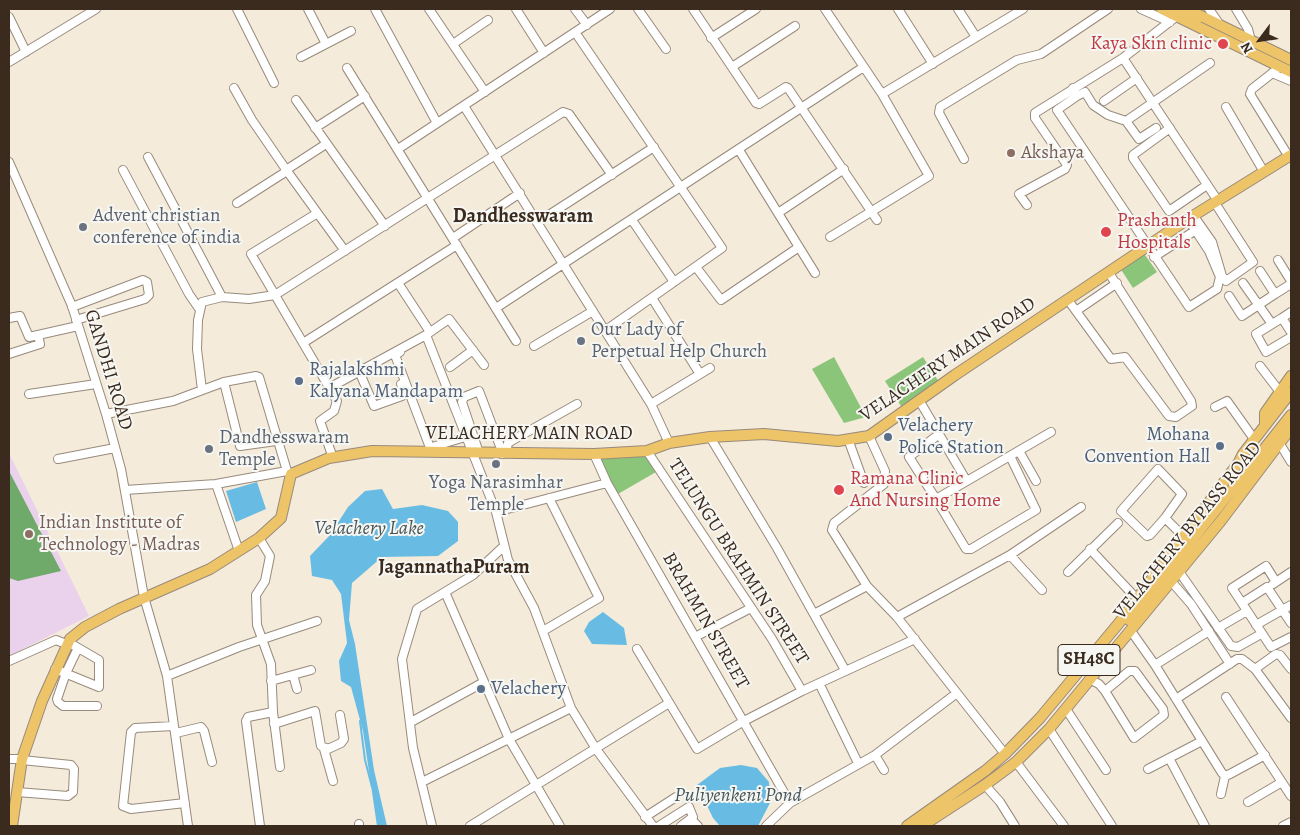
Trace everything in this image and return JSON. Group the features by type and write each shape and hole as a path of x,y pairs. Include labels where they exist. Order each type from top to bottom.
{"main road":[{"path":"1188,9 1291,60"},
{"path":"1158,11 1175,16 1291,66"},
{"path":"1175,16 1276,70 1291,72"},
{"name":"VELACHERY MAIN ROAD","path":"289,472 333,458 372,451 594,454 647,451 669,443 710,437 764,434 838,441 869,436 919,400 1147,246 1264,172 1289,152"},
{"path":"1265,425 1265,413 1291,376"},
{"name":"VELACHERY BYPASS ROAD","path":"920,824 1005,754 1040,718 1137,599 1239,462 1242,454 1291,392"},
{"path":"1120,643 1120,633 1131,618 1291,415"},
{"name":"VELACHERY BYPASS ROAD","path":"907,826 920,824 985,785 1016,762 1048,729 1178,570 1220,522 1287,434"},
{"path":"12,826 22,759 55,669 67,643 85,627 144,597 210,569 259,538 281,518 289,472"}],"street":[{"path":"9,62 96,9"},
{"path":"237,9 274,83"},
{"path":"308,9 326,44"},
{"path":"375,9 437,123"},
{"path":"429,9 485,92"},
{"path":"516,9 544,53"},
{"path":"575,9 587,25"},
{"path":"398,149 610,9"},
{"path":"638,9 666,49"},
{"path":"693,9 756,104 786,87 844,169 877,220"},
{"path":"711,38 756,9"},
{"path":"825,9 862,68 882,94 929,176 830,238"},
{"path":"898,9 932,64"},
{"path":"958,9 976,37"},
{"path":"964,159 939,113 940,107 1017,60 1041,54 1108,9"},
{"path":"1141,9 1158,11"},
{"path":"1209,9 1222,26"},
{"path":"1236,9 1248,29 1250,41"},
{"path":"882,94 1019,10"},
{"path":"1027,205 1019,194 1063,170 1067,165 1034,115 1073,88 1123,58 1175,16"},
{"path":"9,17 26,52"},
{"path":"453,44 488,20"},
{"path":"732,67 795,26"},
{"path":"301,56 351,31"},
{"path":"575,32 722,245 720,250 606,330"},
{"path":"1123,58 1207,185 1254,262 1226,281 1222,276 1212,242 1191,217"},
{"path":"1126,121 1210,63"},
{"path":"347,68 516,341"},
{"path":"496,308 862,68"},
{"path":"1289,152 1250,94 1252,89 1276,70 1291,81"},
{"path":"1104,101 1136,78"},
{"path":"234,88 252,120 286,170 316,214 345,251"},
{"path":"1073,88 1077,96"},
{"path":"1156,128 1139,139 1126,121 1108,115 1093,106 1086,93 1077,96 1057,110 1186,306 1196,303 1217,289 1220,277 1191,217"},
{"path":"315,128 365,96"},
{"path":"296,100 385,226"},
{"path":"464,106 652,404 669,443"},
{"path":"1226,107 1264,172"},
{"path":"201,306 222,298 249,298 275,295 566,112 612,175"},
{"path":"1170,128 1133,155 1133,158 1168,211 1207,185"},
{"path":"237,203 326,144"},
{"path":"538,222 654,147"},
{"path":"739,150 814,273"},
{"path":"148,157 222,298"},
{"name":"GANDHI ROAD","path":"9,162 72,307 106,414 125,490 144,597 168,676 188,826"},
{"path":"778,213 844,169"},
{"path":"123,170 201,306 198,349 202,390"},
{"path":"303,343 398,283 520,193"},
{"path":"316,214 251,253 337,401 334,411 320,421 333,458"},
{"path":"632,220 674,282"},
{"path":"1154,257 1196,230"},
{"path":"696,267 721,300 799,247"},
{"path":"1229,296 1242,316 1291,285 1278,260"},
{"path":"1260,271 1275,294"},
{"path":"1068,300 1111,359 1125,357 1169,416 1176,417 1192,406 1191,401 1109,273"},
{"path":"9,318 19,315 28,336 145,299 149,295 147,282 143,280 72,307"},
{"path":"398,283 428,335 465,437 475,453"},
{"path":"1076,311 1117,283"},
{"path":"1243,283 1272,324"},
{"path":"652,298 700,374"},
{"path":"534,346 593,311"},
{"path":"1291,312 1256,334 1266,352 1291,337"},
{"path":"1282,318 1291,332"},
{"path":"465,437 431,446 395,355 428,335 449,319 484,365"},
{"path":"9,354 39,345 41,332"},
{"path":"329,388 428,335"},
{"path":"450,366 473,350"},
{"path":"359,371 374,406 402,396 404,394 392,354"},
{"path":"1260,366 1280,392"},
{"path":"652,404 710,368"},
{"path":"106,414 173,401 224,382 254,376 259,377 276,441 289,472 216,484 125,490"},
{"path":"224,382 238,444 244,447 276,441"},
{"path":"29,394 96,384"},
{"path":"504,454 479,391 464,397 462,402 475,453 496,512 503,547 543,631 571,708 596,749 653,826 689,807 694,813 693,817 681,826"},
{"path":"919,400 966,480"},
{"path":"1214,407 1227,401 1254,439"},
{"path":"504,454 508,443 512,440 577,404"},
{"path":"936,499 1051,432"},
{"path":"1287,434 1291,462"},
{"path":"938,435 909,457 965,548 970,549 1036,510 1010,456"},
{"path":"869,436 886,471 884,484 832,526 834,533 867,586 915,639 1005,754"},
{"path":"710,437 845,670"},
{"path":"848,439 864,483"},
{"path":"58,459 115,448"},
{"name":"TELUNGU BRAHMIN STREET","path":"647,451 751,608 802,691"},
{"path":"1019,451 1036,481"},
{"name":"BRAHMIN STREET","path":"594,454 607,482 790,803"},
{"path":"1158,469 1182,494 1166,515 1150,535 1147,536 1121,509 1158,469"},
{"path":"496,512 607,482"},
{"path":"216,484 239,551"},
{"path":"543,631 599,598 549,498"},
{"path":"896,617 1010,555 1081,507"},
{"path":"1166,515 1185,535"},
{"path":"1068,572 1118,523"},
{"path":"259,538 270,556 265,581 256,595 256,625 271,664 270,681 280,767"},
{"path":"432,826 413,748 402,660 417,609 473,575 503,547"},
{"path":"1090,549 1137,599"},
{"path":"1010,555 1042,590"},
{"path":"1276,582 1266,566 1232,588 1261,634 1273,648 1291,637"},
{"path":"1178,570 1228,643 1234,647 1261,634"},
{"path":"1242,603 1276,582 1291,570"},
{"path":"1170,580 1191,604 1230,664"},
{"path":"814,614 867,586"},
{"path":"1267,587 1291,623"},
{"path":"445,592 509,740 560,826"},
{"path":"1256,625 1291,605"},
{"path":"695,637 751,608"},
{"path":"1218,628 1247,611"},
{"path":"168,676 262,639 317,621"},
{"path":"1130,630 1154,664 1225,776 1221,794"},
{"path":"1154,664 1209,631"},
{"path":"636,648 698,749 744,721 802,691 915,639"},
{"path":"9,661 56,640 67,643 99,660 99,687 55,669"},
{"path":"78,648 66,673 57,699 59,704 63,706 97,706"},
{"path":"1255,669 1276,654 1291,669"},
{"path":"1176,699 1237,659 1242,659 1255,669 1291,718"},
{"path":"270,681 311,670"},
{"path":"1089,679 1099,684 1105,691 1134,738 1164,715 1163,709 1135,671 1129,671 1105,691"},
{"path":"293,675 297,689"},
{"path":"411,722 484,682"},
{"path":"819,683 858,763"},
{"path":"766,826 790,803 875,755 957,693"},
{"path":"1226,697 1291,796"},
{"path":"470,826 669,703"},
{"path":"422,782 571,708"},
{"path":"1066,709 1106,770"},
{"path":"274,724 315,711 321,746 324,749 333,781"},
{"path":"260,826 246,718 273,712"},
{"path":"324,749 343,742 344,736 340,715"},
{"path":"185,803 131,809 123,806 131,732 135,728 175,730 201,727 212,762"},
{"path":"1048,729 1112,826"},
{"path":"1148,769 1202,741"},
{"path":"875,755 884,770"},
{"path":"1225,776 1265,755"},
{"path":"1169,758 1205,826"},
{"path":"9,759 72,765 74,770 73,792 68,796 17,792"},
{"path":"1016,762 1064,826"},
{"path":"1248,802 1282,782"},
{"path":"985,785 1000,802 1015,826"},
{"path":"645,817 676,797"},
{"path":"687,826 694,822 698,826"},
{"path":"1283,826 1291,822"}],"shaded area":[{"name":"Indian Institute of Technology - Madras","path":"9,453 89,616 9,656"}],"green space":[{"path":"1143,252 1157,272 1133,288 1120,268"},
{"path":"834,357 866,417 844,423 812,369"},
{"path":"923,357 939,382 901,406 885,381"},
{"path":"645,454 656,472 618,494 598,456"},
{"path":"9,471 61,571 18,581 9,578"}],"water":[{"path":"257,482 266,509 236,522 226,491"},
{"name":"Velachery Lake","path":"382,489 393,509 422,505 448,511 458,522 458,541 438,556 382,557 352,583 349,620 355,644 374,770 387,826 377,826 363,731 351,687 341,681 339,661 347,643 341,594 332,580 312,576 310,556 330,535 348,507 365,491"},
{"path":"603,612 624,628 627,645 592,644 584,631 589,622"},
{"name":"Puliyenkeni Pond","path":"741,765 757,768 769,782 770,803 758,826 720,826 713,818 697,785 720,768"}],"waterway":[{"path":"360,721 365,760 372,787"}],"place":[{"name":"Kaya Skin clinic","path":"1223,44"},
{"name":"Akshaya","path":"1011,153"},
{"name":"Advent christian conference of india","path":"83,227"},
{"name":"Prashanth Hospitals","path":"1106,232"},
{"name":"Our Lady of Perpetual Help Church","path":"581,341"},
{"name":"Rajalakshmi Kalyana Mandapam","path":"299,381"},
{"name":"Velachery Police Station","path":"888,437"},
{"name":"Mohana Convention Hall","path":"1220,446"},
{"name":"Dandhesswaram Temple","path":"209,449"},
{"name":"Yoga Narasimhar Temple","path":"496,464"},
{"name":"Ramana Clinic And Nursing Home","path":"839,490"},
{"name":"Indian Institute of Technology - Madras","path":"29,534"},
{"name":"Velachery","path":"481,689"}],"district":[{"name":"Dandhesswaram","path":"523,217"},
{"name":"JagannathaPuram","path":"454,568"}]}
